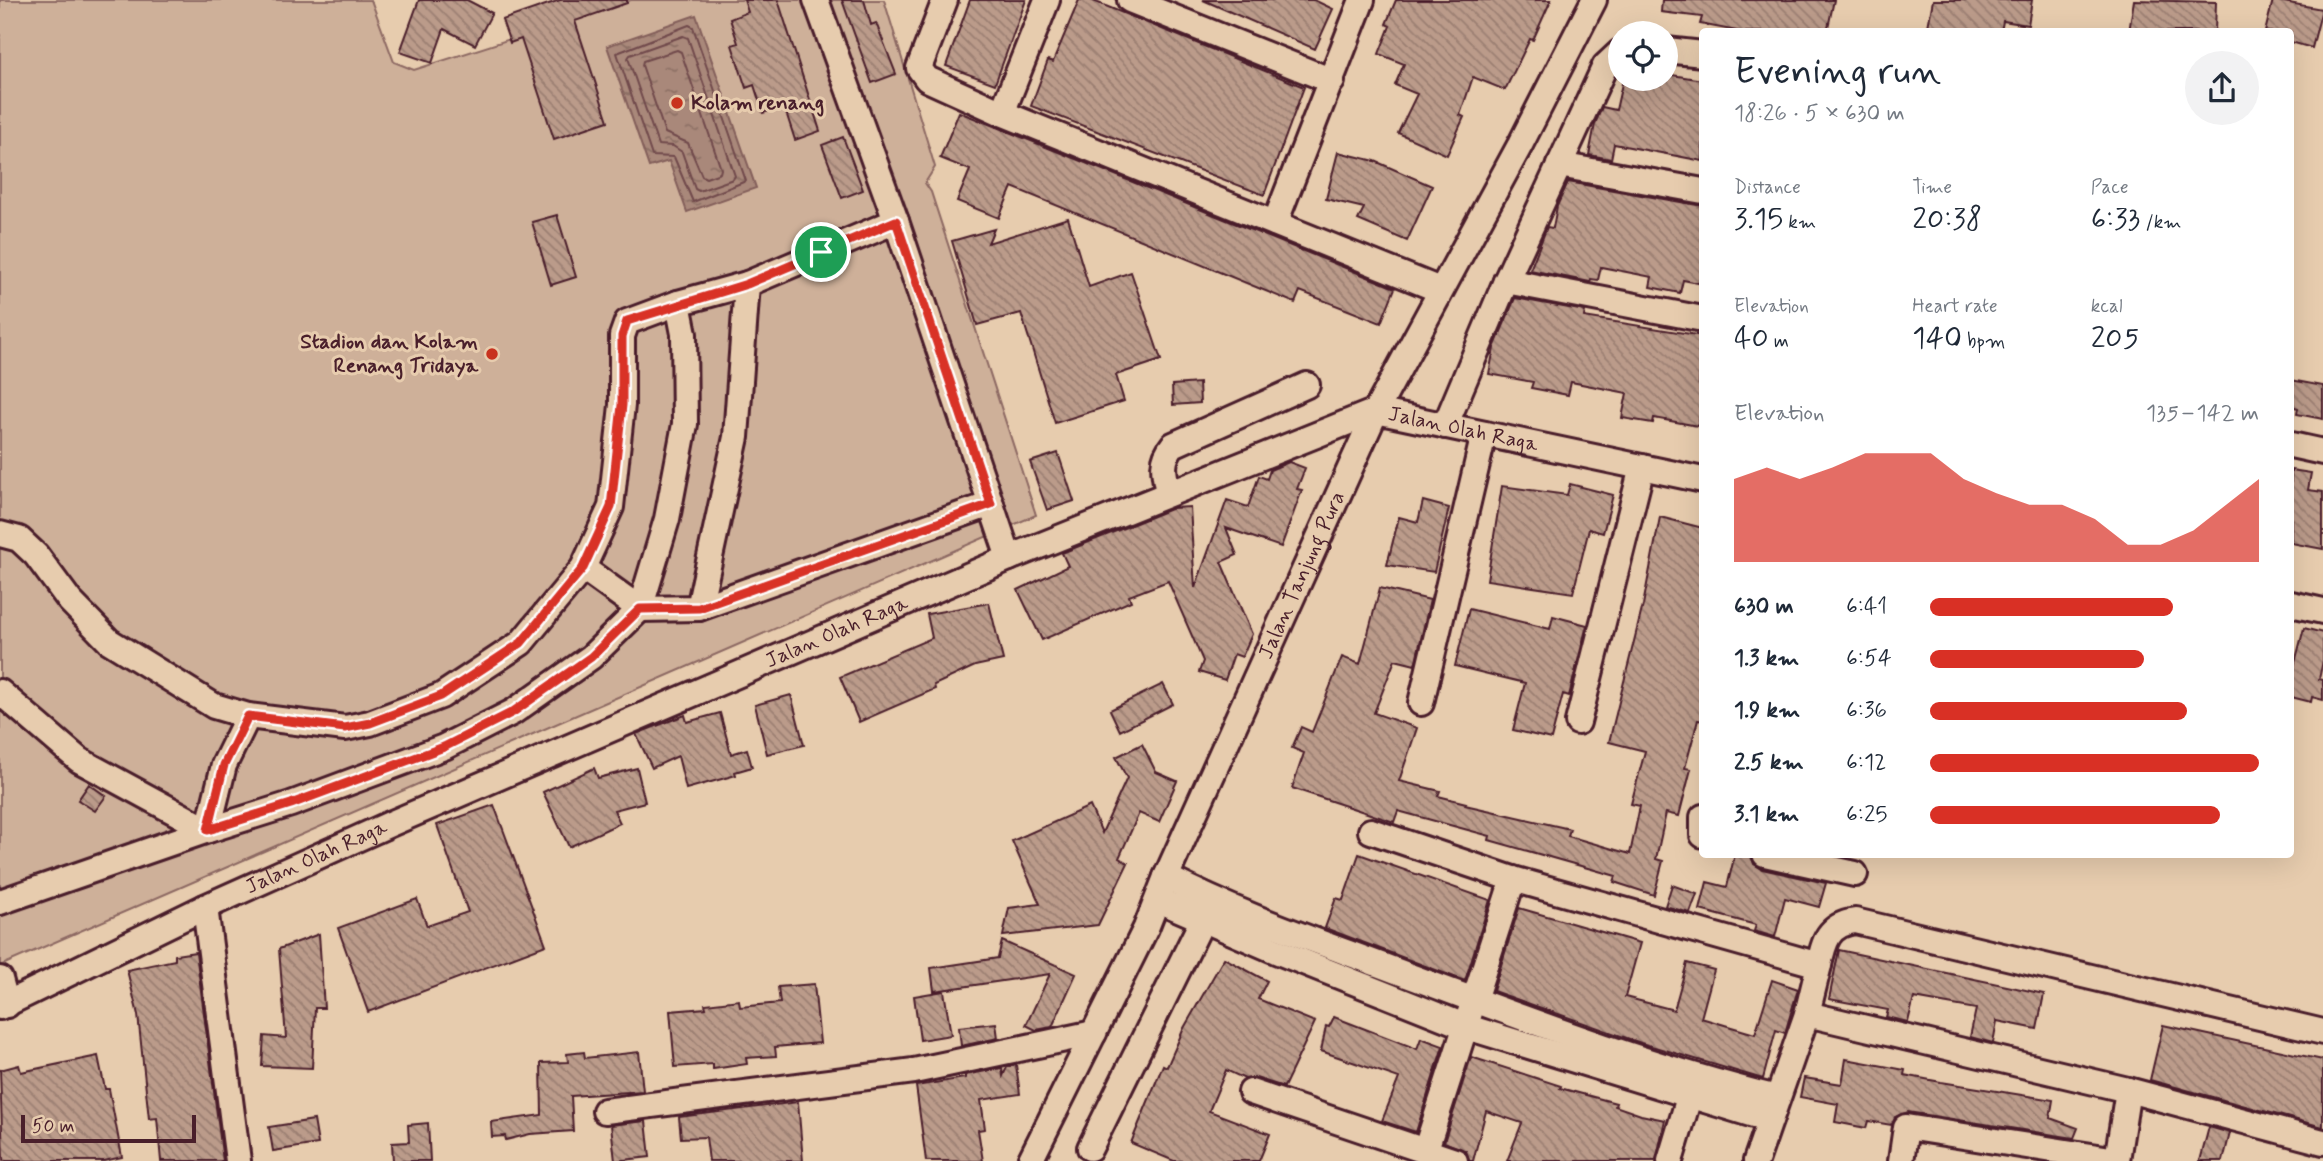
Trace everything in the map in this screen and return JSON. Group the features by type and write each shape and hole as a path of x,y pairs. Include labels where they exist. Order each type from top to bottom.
{"street":[{"path":"816,0 896,221 1009,558"},
{"path":"945,0 919,68 922,75 1002,113 1440,290"},
{"path":"1002,113 1047,0"},
{"path":"1130,0 1332,81"},
{"path":"1275,223 1362,0"},
{"name":"Jalan Tanjung Pura","path":"1030,1161 1162,889 1376,411 1520,145 1594,0"},
{"path":"1678,51 1699,54"},
{"path":"1446,426 1506,281 1608,63"},
{"path":"1559,165 1699,190"},
{"path":"0,534 19,539 36,555 70,601 109,641 214,706 248,716 345,728 370,723 441,696 521,643 583,568 611,507 622,405 622,336 627,321 678,303 747,284 896,221"},
{"path":"1506,281 1699,318"},
{"path":"699,608 736,437 747,284"},
{"path":"0,902 291,804 444,747 513,712 591,657 640,609 667,519 685,424 684,334 678,303"},
{"path":"1168,492 1163,467 1165,455 1173,446 1307,385"},
{"name":"Jalan Olah Raga","path":"4,1006 205,907 390,824 1009,558 1168,492 1376,411 1699,479"},
{"path":"1421,703 1484,434"},
{"path":"2294,446 2323,452"},
{"path":"1578,722 1642,467"},
{"path":"583,568 640,609 699,608 991,504"},
{"path":"2294,605 2323,611"},
{"path":"0,692 79,760 208,830"},
{"path":"208,830 224,765 248,716"},
{"path":"1371,831 1514,879 1819,965"},
{"path":"1783,858 1855,874"},
{"path":"1425,1152 1514,879"},
{"path":"1162,889 1467,1027 1690,1094 1773,1109"},
{"path":"205,907 238,1161"},
{"path":"1207,910 1473,999 1773,1109"},
{"path":"1090,1148 1207,910"},
{"path":"1756,1161 1807,1014 1829,933 1835,927 1855,921 2323,1032"},
{"path":"0,979 4,1006"},
{"path":"1807,1014 2128,1090 2323,1142"},
{"path":"605,1111 914,1071 1094,1033"},
{"path":"1901,1161 1906,1127 2117,1161 2128,1090"},
{"path":"1251,1092 1455,1161"},
{"path":"1670,1161 1690,1094"}],"shaded area":[{"name":"Stadion dan Kolam Renang Tridaya","path":"0,0 371,0 394,62 414,70 631,0 884,0 935,167 925,183 931,192 1036,515 0,966"}],"water":[{"name":"Kolam renang","path":"696,15 756,188 687,212 669,161 649,167 607,46"}],"building":[{"path":"419,0 467,0 492,13 475,45 444,29 432,63 400,52"},
{"path":"560,0 627,0 627,3 575,21 608,121 554,139 521,39 510,43 502,20"},
{"path":"744,0 778,0 820,131 795,140 784,106 763,113 754,85 746,88 732,45 738,43 730,19 748,12"},
{"path":"842,0 864,0 871,25 876,23 896,74 872,83"},
{"path":"970,0 1026,0 995,84 946,66"},
{"path":"1079,0 1091,0 1304,87 1264,195 1031,106 1048,60 1053,62"},
{"path":"1203,0 1314,0 1333,9 1315,49"},
{"path":"1396,0 1551,0 1533,40 1530,39 1505,90 1473,77 1460,115 1464,117 1447,155 1398,133 1417,94 1395,85 1404,64 1379,54 1390,26 1386,24"},
{"path":"1662,0 1834,0 1828,28 1721,28 1700,24 1702,17 1661,12"},
{"path":"1933,0 2032,0 2028,25 2003,21 2002,28 1928,28"},
{"path":"2134,0 2216,2 2215,28 2130,28"},
{"path":"2273,0 2322,9 2312,48 2294,43 2294,28 2266,28"},
{"path":"1678,76 1699,79 1699,160 1614,144 1611,159 1589,155 1595,124 1602,107 1616,110 1620,91 1678,91"},
{"path":"959,112 1395,288 1381,323 1300,291 1295,303 1012,187 999,218 957,201 970,170 940,158"},
{"path":"843,137 863,190 842,198 822,145"},
{"path":"1338,152 1375,161 1432,186 1407,241 1358,220 1364,208 1326,199"},
{"path":"1568,182 1699,205 1699,283 1683,280 1680,293 1650,287 1652,277 1601,267 1598,280 1591,279 1590,282 1530,270 1547,227 1553,228 1557,206"},
{"path":"557,215 576,277 551,285 532,222"},
{"path":"1068,218 1089,287 1131,272 1161,360 1116,375 1124,401 1055,423 1021,313 977,325 952,241 994,229 988,243"},
{"path":"1515,298 1585,311 1584,317 1699,335 1698,426 1654,418 1653,423 1622,418 1627,393 1571,382 1568,395 1531,388 1533,382 1489,374 1494,348"},
{"path":"2294,381 2323,386 2323,419 2297,414 2298,408 2294,407"},
{"path":"1199,383 1200,403 1173,405 1172,385"},
{"path":"1058,453 1074,501 1047,510 1030,462"},
{"path":"1289,462 1305,468 1297,489 1302,490 1281,547 1226,528 1237,555 1221,562 1252,634 1242,657 1234,654 1225,680 1199,672 1203,661 1168,581 1129,596 1131,601 1042,640 1018,590 1068,566 1062,553 1173,508 1190,507 1195,588 1227,500 1248,507 1259,476 1267,479 1270,470"},
{"path":"2294,470 2311,473 2308,490 2323,492 2323,549 2294,544"},
{"path":"1570,484 1613,495 1603,533 1589,529 1573,593 1487,580 1502,486 1567,495"},
{"path":"1423,501 1449,508 1434,572 1387,565 1399,517 1418,522"},
{"path":"1660,517 1699,527 1699,720 1685,768 1691,769 1679,816 1666,813 1656,859 1663,861 1654,895 1614,882 1616,876 1489,840 1490,836 1398,811 1394,822 1292,788 1304,753 1292,748 1301,727 1312,732 1342,657 1360,664 1380,588 1430,600 1415,665 1395,660 1374,713 1417,728 1399,781 1440,791 1438,796 1466,803 1465,805 1570,829 1568,836 1630,854 1640,806 1631,804 1645,751 1609,742 1643,605"},
{"path":"989,603 1003,660 975,666 934,685 935,689 859,722 840,677 932,638 927,614"},
{"path":"1469,609 1550,629 1553,616 1587,625 1569,696 1563,694 1551,739 1513,730 1525,683 1455,666"},
{"path":"2304,628 2323,633 2323,661 2319,679 2323,680 2323,700 2312,697 2311,702 2294,698 2294,666"},
{"path":"1163,684 1173,704 1120,731 1110,710"},
{"path":"791,695 804,745 767,754 755,705"},
{"path":"720,713 731,754 747,749 752,767 735,772 736,775 686,789 678,756 652,768 636,734 685,715 687,722"},
{"path":"1142,744 1156,772 1177,781 1159,822 1139,813 1119,858 1128,863 1098,925 1003,936 1009,908 1040,904 1012,841 1090,806 1102,833 1127,778 1116,757"},
{"path":"594,768 598,778 637,768 645,802 614,810 620,823 569,847 543,792"},
{"path":"89,784 106,796 95,811 78,800"},
{"path":"494,805 546,945 368,1012 338,928 417,899 427,926 468,912 437,825"},
{"path":"1359,854 1490,900 1465,981 1325,928 1336,898 1343,900"},
{"path":"1734,858 1752,858 1754,864 1762,869 1826,883 1819,907 1785,898 1775,937 1754,931 1756,925 1700,910 1707,882 1727,887"},
{"path":"1672,885 1697,894 1690,913 1665,906"},
{"path":"1519,908 1640,943 1625,997 1674,1010 1687,963 1714,970 1701,1018 1755,1034 1772,980 1798,989 1785,1033 1776,1030 1763,1079 1641,1043 1493,991"},
{"path":"319,934 324,1008 315,1008 312,1068 262,1066 264,1036 286,1038 279,949"},
{"path":"1002,941 1076,974 1052,1027 1036,1030 1026,1025 1050,974 934,991 931,968 998,958"},
{"path":"1839,950 2044,994 2037,1029 1997,1021 1993,1043 1970,1037 1976,1009 1914,998 1908,1022 1886,1017 1888,1010 1829,999"},
{"path":"196,952 223,1161 161,1161 157,1118 149,1119 138,1015 127,970 175,960 175,955"},
{"path":"1224,958 1267,981 1258,999 1315,1022 1284,1087 1256,1078 1245,1079 1226,1070 1209,1111 1270,1134 1259,1161 1174,1161 1131,1143 1163,1065 1167,1067 1184,1028"},
{"path":"814,984 820,1043 775,1047 776,1056 746,1058 747,1064 713,1069 713,1064 675,1067 670,1011 706,1008 705,1004 739,1000 740,1007 780,1003 778,987"},
{"path":"944,991 951,1035 920,1040 914,996"},
{"path":"1334,1017 1417,1049 1421,1038 1443,1046 1416,1132 1382,1121 1399,1078 1321,1051 1326,1026 1329,1027"},
{"path":"996,1023 998,1038 961,1046 959,1027"},
{"path":"2163,1025 2323,1060 2323,1127 2150,1080"},
{"path":"584,1052 585,1058 639,1052 643,1091 571,1096 573,1131 530,1134 506,1140 505,1136 492,1137 491,1122 542,1115 541,1063 568,1062 567,1054"},
{"path":"98,1056 105,1089 109,1089 122,1157 104,1161 3,1161 0,1070 19,1065 21,1072"},
{"path":"1471,1057 1561,1086 1560,1088 1616,1103 1615,1106 1641,1115 1665,1120 1656,1161 1507,1161 1522,1123 1486,1111 1473,1161 1469,1161 1466,1151 1444,1142"},
{"path":"1846,1059 1905,1070 1904,1075 2053,1100 2050,1118 2078,1128 2074,1138 1908,1112 1895,1117 1891,1125 1868,1121 1866,1128 1835,1122 1838,1104 1800,1097 1804,1078 1842,1084"},
{"path":"1016,1065 1020,1094 981,1100 985,1129 978,1130 983,1161 926,1161 916,1086 965,1078 965,1075 1002,1068 1003,1076 1007,1067"},
{"path":"798,1102 803,1161 709,1161 706,1137 681,1138 679,1117"},
{"path":"314,1120 318,1144 273,1151 269,1127"},
{"path":"646,1121 650,1157 615,1161 611,1125"},
{"path":"428,1123 430,1161 393,1161 392,1143 409,1142 408,1125"},
{"path":"2209,1127 2230,1133 2223,1161 2200,1161"}],"place":[{"name":"Kolam renang","path":"677,103"},
{"name":"Stadion dan Kolam Renang Tridaya","path":"492,354"}],"route":[{"path":"896,221 991,504 699,608 640,609 591,657 513,712 444,747 291,804 208,830 224,765 248,716 345,728 370,723 441,696 521,643 583,568 611,507 622,405 622,336 627,321 678,303 747,284 821,252 896,221"}]}
